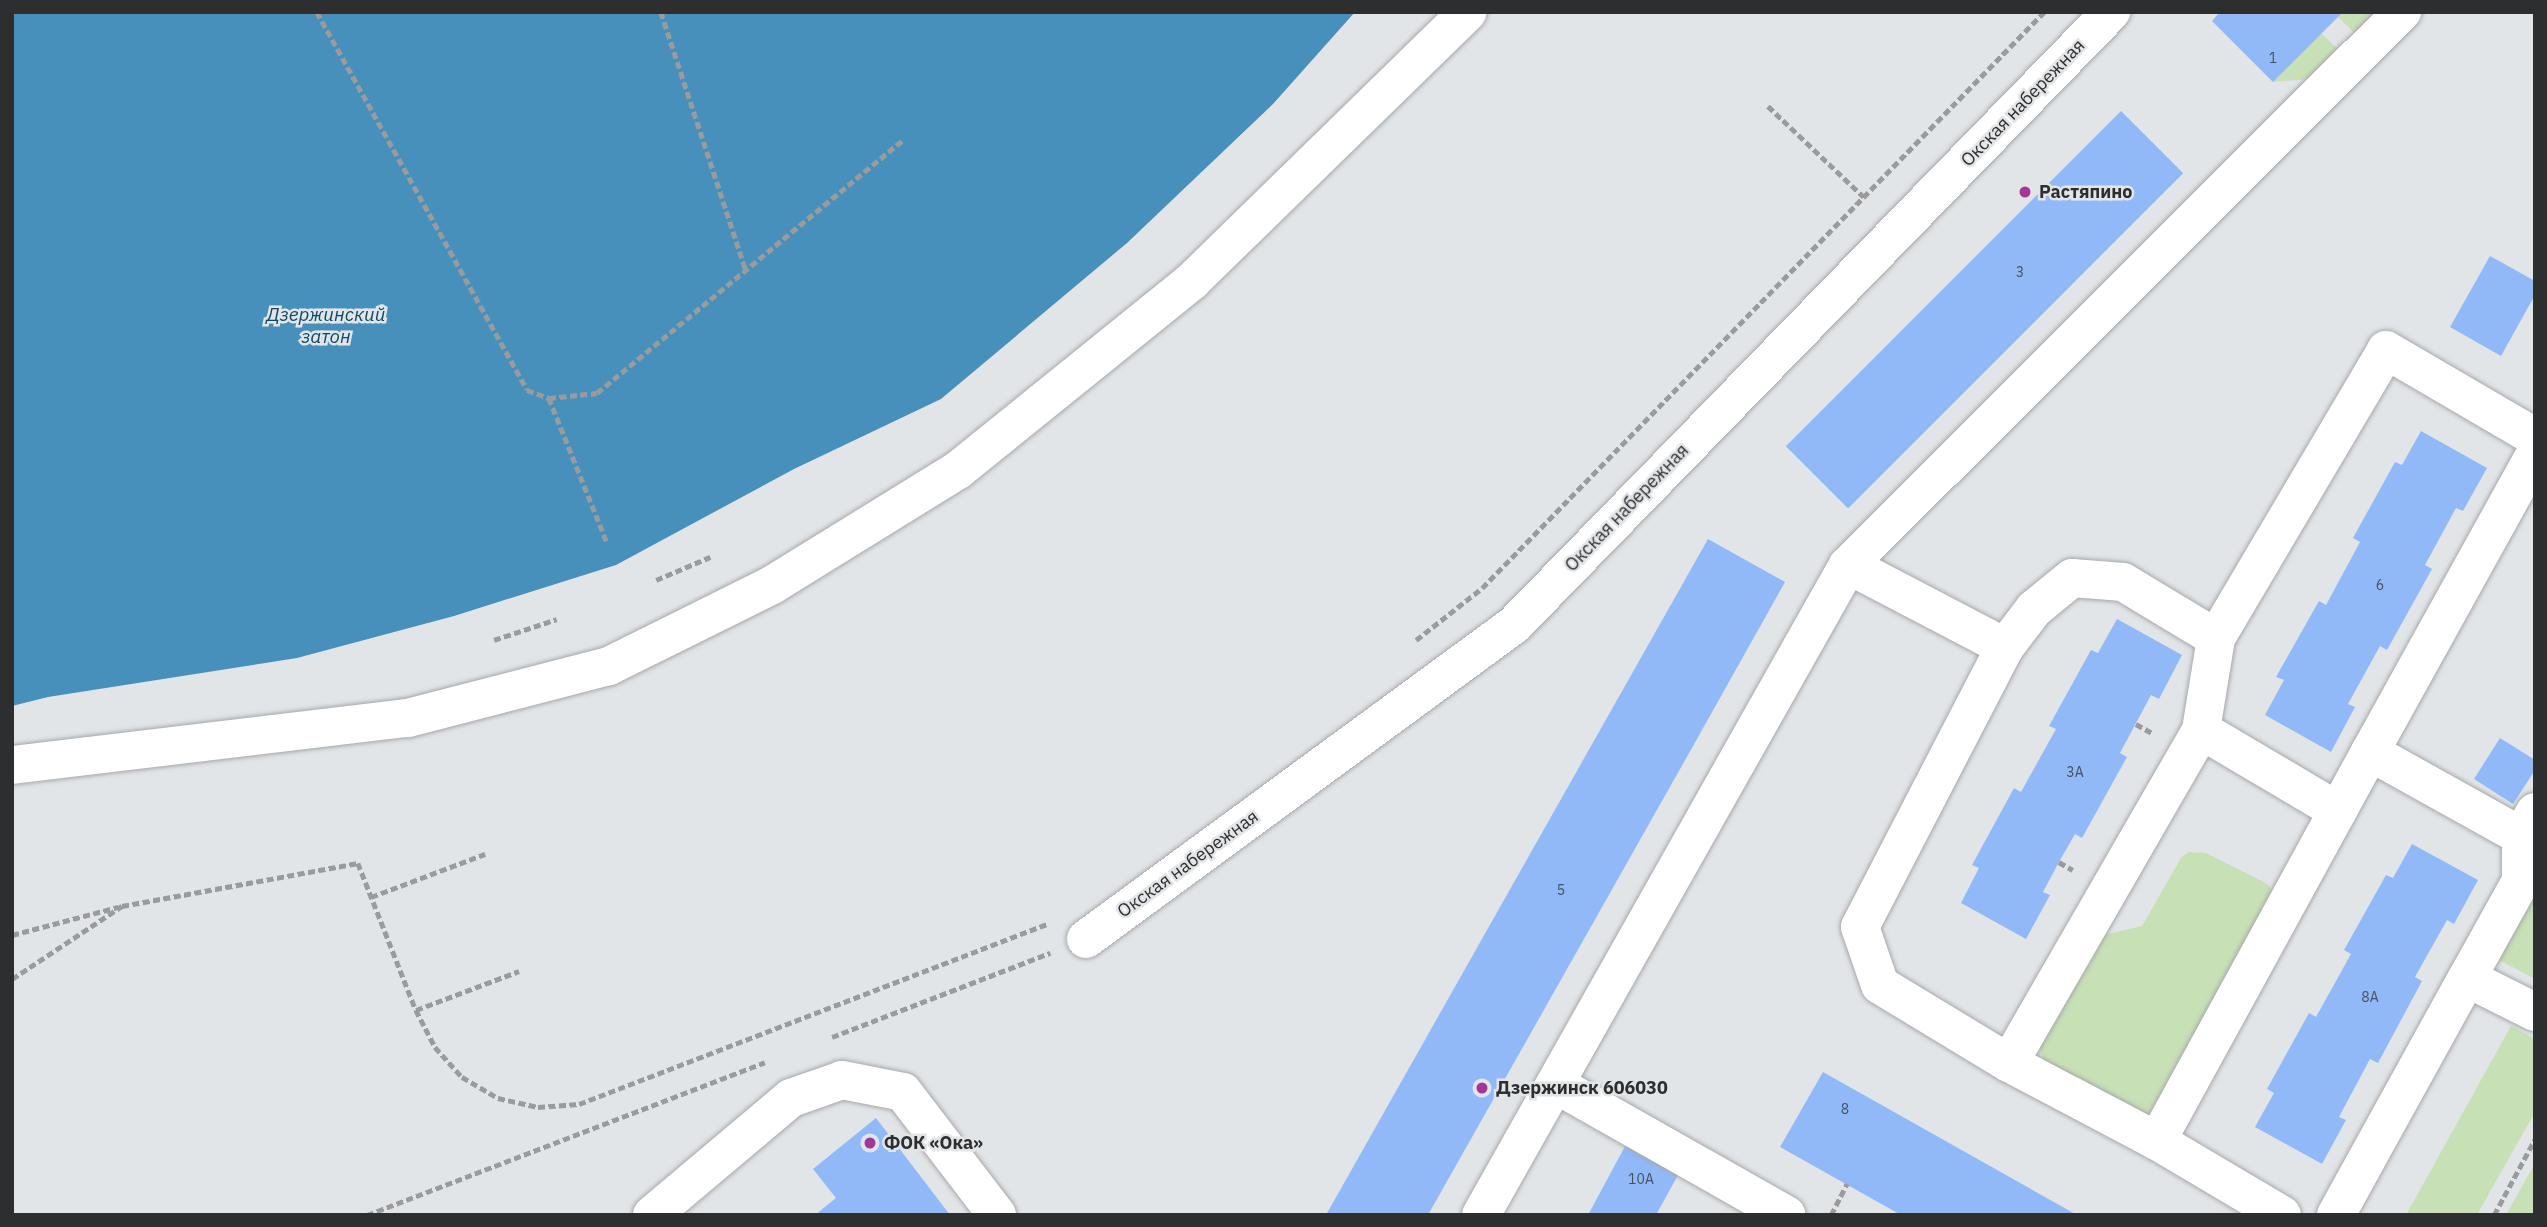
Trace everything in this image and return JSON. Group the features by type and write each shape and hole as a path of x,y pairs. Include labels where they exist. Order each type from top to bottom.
{"street":[{"path":"12,765 408,718 609,666 772,584 958,470 1192,281 1468,12"},
{"name":"Окская набережная","path":"1072,929 1514,625 2111,12"},
{"path":"1481,1215 1848,565 2402,12"},
{"path":"2009,1063 2201,730 2216,638 2386,350 2535,437"},
{"path":"2157,1142 2535,454"},
{"path":"1848,565 2005,647"},
{"path":"2216,638 2123,582 2072,578 2034,609 2005,647 1860,927 1880,985 2009,1063 2157,1142 2282,1215"},
{"path":"2201,730 2339,811"},
{"path":"2336,1215 2521,881 2528,824 2371,752"},
{"path":"2467,978 2535,1012"},
{"path":"652,1215 791,1098 842,1080 903,1092 997,1215"},
{"path":"1555,1084 1787,1215"}],"path":[{"path":"317,12 527,390 549,398 597,393 902,141"},
{"path":"661,12 746,270"},
{"path":"1406,648 1482,588 2044,12"},
{"path":"1768,106 1864,197"},
{"path":"549,398 607,542"},
{"path":"656,580 710,557"},
{"path":"494,640 557,619"},
{"path":"371,897 485,854"},
{"path":"12,935 122,906 358,863 416,1010 435,1047 462,1077 498,1098 538,1107 579,1104 1072,929"},
{"path":"12,979 122,906"},
{"path":"830,1038 1072,929"},
{"path":"416,1010 519,971"},
{"path":"367,1215 778,1057"},
{"path":"2494,1215 2535,1139"},
{"path":"1831,1215 1847,1184"}],"green space":[{"path":"2343,12 2388,12 2361,39 2338,17"},
{"path":"2321,33 2344,55 2321,78 2273,82"},
{"path":"2189,852 2206,853 2266,883 2274,891 2156,1109 2142,1116 2046,1065 2038,1045 2095,937 2142,926 2181,858"},
{"path":"2535,891 2535,979 2497,959"},
{"path":"2511,1026 2535,1039 2535,1112 2477,1215 2406,1215"},
{"path":"2535,1163 2535,1215 2506,1215"}],"water":[{"name":"Дзержинский затон","path":"12,12 1355,12 1273,104 1127,243 941,399 794,469 616,565 454,616 297,658 48,697 12,706"}],"building":[{"path":"2220,12 2343,12 2273,82 2212,21"},
{"path":"2121,111 2183,173 1848,508 1786,446"},
{"path":"2490,256 2535,281 2535,295 2501,356 2450,327"},
{"path":"2421,431 2487,468 2463,511 2456,508 2425,565 2432,569 2387,650 2380,646 2348,704 2355,707 2331,752 2265,715 2284,680 2276,677 2319,601 2326,605 2360,542 2353,538 2395,462 2402,465"},
{"path":"1708,539 1785,582 1688,755 1428,1215 1326,1215"},
{"path":"2117,619 2182,655 2159,699 2151,695 2120,753 2127,757 2082,838 2075,834 2059,862 2043,892 2050,895 2026,939 1961,903 1979,868 1972,865 2014,788 2021,792 2056,729 2049,726 2091,650 2098,653"},
{"path":"2500,738 2535,760 2535,770 2513,804 2474,779"},
{"path":"2412,844 2478,880 2454,924 2447,920 2415,977 2422,981 2378,1063 2370,1059 2339,1117 2346,1120 2322,1164 2255,1127 2274,1093 2267,1089 2309,1013 2316,1017 2351,954 2344,950 2386,875 2393,878"},
{"path":"1823,1072 2077,1215 1901,1215 1780,1147"},
{"name":"ФОК «Ока»","path":"876,1118 950,1215 815,1215 836,1198 813,1169"},
{"path":"1630,1137 1683,1166 1656,1215 1588,1215"}],"place":[{"name":"Растяпино","path":"2025,192"},
{"name":"Дзержинск 606030","path":"1482,1088"},
{"name":"ФОК «Ока»","path":"870,1143"}]}
